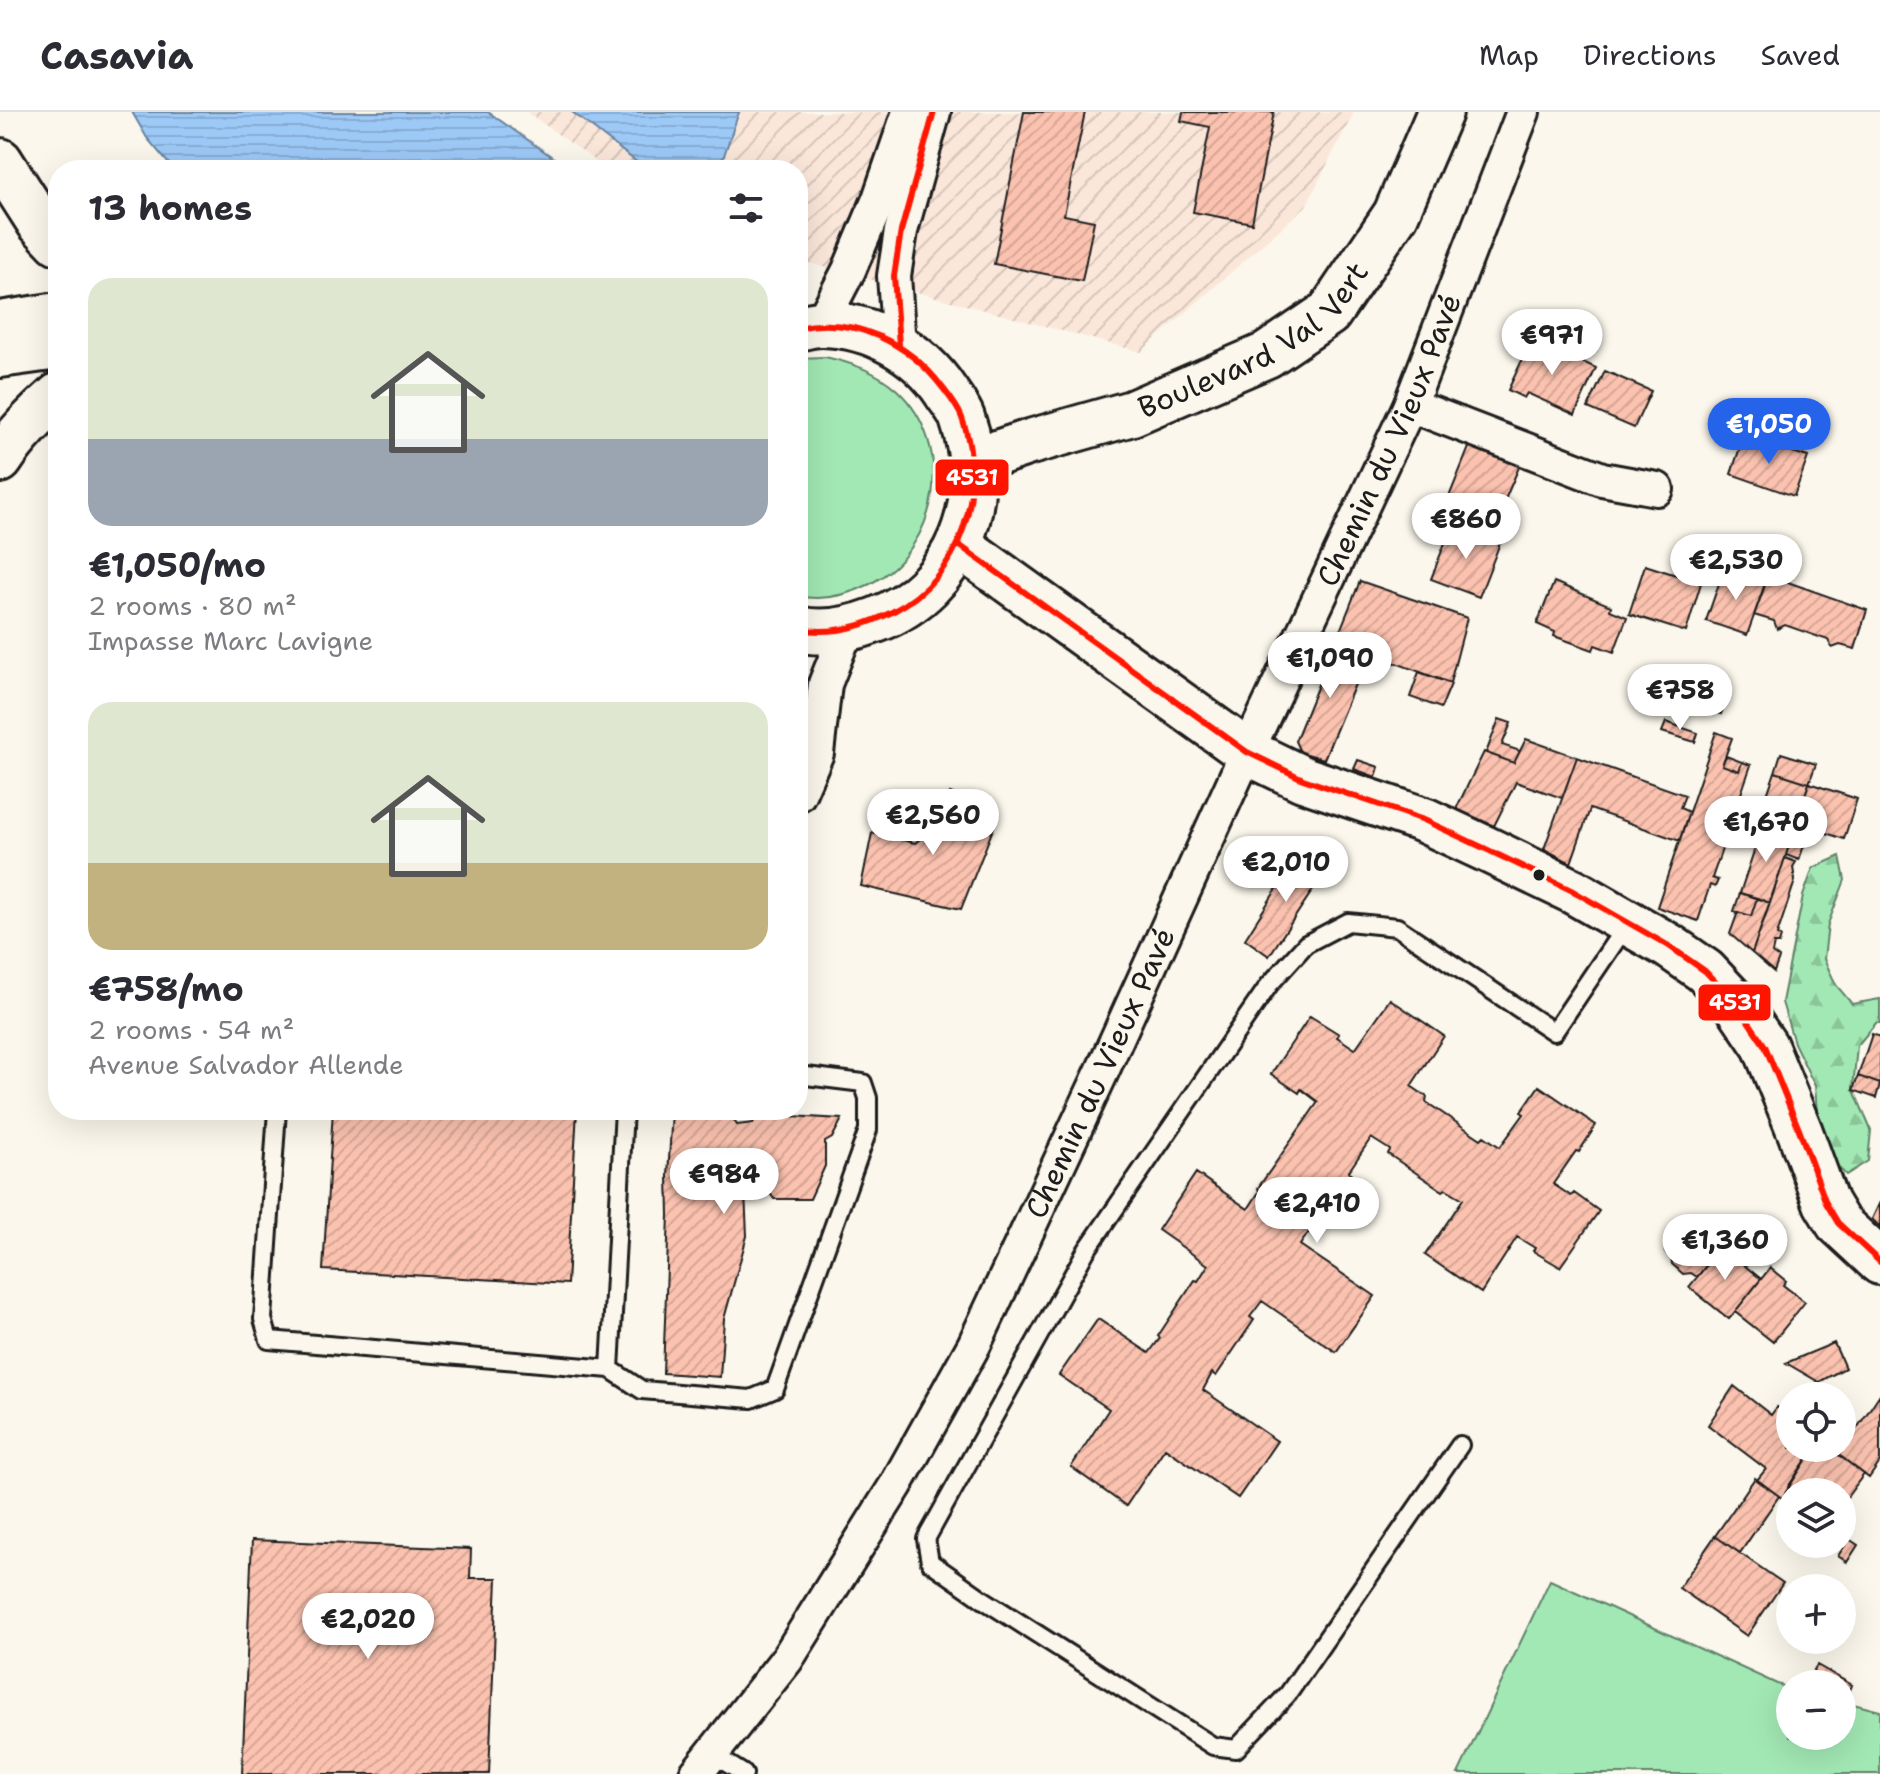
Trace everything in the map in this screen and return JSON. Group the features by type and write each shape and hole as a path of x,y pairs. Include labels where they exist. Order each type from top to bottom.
{"main road":[{"name":"Boulevard Val Vert","path":"973,461 1132,413 1267,355 1329,313 1396,214 1440,112"},
{"path":"0,161 48,231"},
{"path":"0,324 48,317"},
{"path":"808,631 854,628 897,612 933,583 959,545 972,504 973,461 961,415 935,375 899,345 861,329 810,326"},
{"path":"0,355 48,348"},
{"path":"0,460 32,419 48,405"},
{"path":"959,545 1247,752 1303,779 1437,826 1573,891 1669,946 1705,971 1738,1006 1765,1046 1826,1203 1838,1223 1880,1262"}],"street":[{"path":"810,326 849,270 879,199 909,112"},
{"path":"899,345 894,276 901,231 934,112"},
{"name":"Chemin du Vieux Pavé","path":"704,1764 787,1659 896,1485 974,1345 1410,405 1523,112"},
{"path":"1410,405 1602,479 1657,489"},
{"path":"808,774 817,753 825,684 847,629"}],"lane":[{"path":"1460,1445 1288,1694 1236,1749 1213,1746 984,1600 930,1562 926,1539 1086,1251 1269,985 1306,944 1348,922 1397,927 1554,1032 1628,923"},
{"path":"276,1120 263,1319 269,1340 610,1369 642,1390 751,1399 775,1389 868,1130 868,1098 863,1083 808,1076"},
{"path":"610,1369 623,1120"},
{"path":"704,1764 744,1774"}],"shaded area":[{"path":"527,112 1354,112 1306,206 1141,352 808,263 808,160 594,160"}],"green space":[{"path":"825,357 854,365 897,390 916,413 928,438 933,466 932,494 925,521 912,546 894,567 870,584 826,597 808,597 808,358"},
{"path":"1840,856 1845,880 1828,924 1824,959 1836,985 1852,1004 1880,999 1880,1023 1876,1023 1857,1046 1853,1088 1871,1130 1868,1161 1846,1175 1830,1159 1818,1126 1815,1086 1794,1043 1782,1002 1803,896 1813,868"},
{"path":"1550,1580 1776,1684 1776,1750 1856,1750 1856,1705 1880,1711 1880,1774 1458,1774"}],"water":[{"path":"132,112 488,112 557,160 166,160 147,138"},
{"path":"572,112 739,112 722,160 634,160"}],"building":[{"path":"1024,112 1085,112 1064,215 1094,221 1082,281 994,264"},
{"path":"1183,112 1274,112 1252,223 1193,212 1210,127 1181,121"},
{"path":"1532,339 1596,368 1575,415 1527,393 1524,398 1508,390"},
{"path":"1605,371 1651,391 1634,428 1588,408"},
{"path":"1744,436 1808,457 1794,496 1731,474"},
{"path":"1472,440 1522,460 1498,516 1449,497"},
{"path":"1452,525 1500,543 1479,597 1431,579"},
{"path":"1645,565 1701,583 1686,632 1629,614"},
{"path":"1723,572 1746,581 1748,574 1767,580 1747,635 1706,621"},
{"path":"1768,575 1867,610 1855,649 1840,645 1832,648 1828,640 1785,625 1777,629 1774,621 1754,615"},
{"path":"1360,581 1467,618 1450,683 1336,641"},
{"path":"1554,582 1611,606 1610,610 1627,617 1614,652 1595,645 1593,650 1554,636 1555,632 1537,624"},
{"path":"1336,641 1368,653 1324,759 1300,752 1295,741"},
{"path":"1419,672 1451,684 1441,708 1410,697"},
{"path":"1718,683 1731,686 1725,702 1713,699"},
{"path":"1713,699 1725,702 1721,714 1709,710"},
{"path":"1499,719 1511,723 1502,745 1520,751 1514,763 1486,753"},
{"path":"1666,722 1698,733 1695,742 1662,732"},
{"path":"1716,732 1732,738 1722,765 1739,771 1742,762 1751,765 1712,878 1718,880 1715,887 1710,885 1698,921 1657,907"},
{"path":"1526,739 1577,757 1562,798 1516,782 1494,826 1456,809 1484,752 1514,763"},
{"path":"1781,753 1816,764 1809,783 1775,772"},
{"path":"1726,756 1742,762 1739,771 1722,765"},
{"path":"1577,757 1685,795 1680,808 1689,812 1680,841 1590,809 1571,863 1544,849"},
{"path":"1358,760 1379,767 1376,777 1354,769"},
{"path":"1775,772 1809,783 1793,834 1766,825 1776,797 1767,795"},
{"path":"1809,783 1857,799 1844,839 1796,823"},
{"path":"950,793 999,814 961,909 861,886 872,833 916,843 933,835"},
{"path":"1796,823 1810,828 1799,860 1786,855"},
{"path":"1763,824 1793,834 1770,903 1740,893"},
{"path":"1306,853 1328,867 1269,956 1245,939 1288,871 1292,873"},
{"path":"1785,858 1796,862 1793,867 1795,881 1777,935 1781,937 1779,944 1774,944 1772,953 1779,958 1774,972 1752,953"},
{"path":"1740,893 1757,898 1751,916 1734,911"},
{"path":"1757,898 1770,903 1752,953 1730,934 1738,912 1751,916"},
{"path":"1390,999 1444,1036 1411,1086 1427,1097 1426,1102 1481,1139 1484,1136 1500,1147 1524,1114 1521,1112 1539,1086 1596,1125 1553,1184 1571,1196 1574,1193 1599,1211 1560,1267 1517,1237 1481,1293 1425,1255 1463,1199 1446,1189 1443,1191 1388,1154 1390,1150 1371,1138 1315,1231 1311,1229 1300,1245 1375,1296 1336,1352 1262,1301 1250,1317 1254,1320 1216,1376 1212,1373 1203,1390 1277,1441 1238,1498 1165,1448 1126,1506 1071,1467 1109,1409 1059,1375 1098,1319 1149,1353 1195,1280 1198,1281 1208,1265 1158,1230 1196,1173 1248,1209 1259,1192 1258,1188 1318,1102 1301,1089 1299,1093 1271,1074 1310,1016 1339,1034 1337,1037 1355,1049"},
{"path":"1872,1034 1880,1037 1880,1084 1858,1076"},
{"path":"1858,1076 1880,1084 1876,1098 1853,1090"},
{"path":"842,1119 832,1138 825,1142 825,1166 810,1199 774,1199 769,1192 745,1191 747,1236 724,1319 720,1377 663,1373 671,1120 734,1120 737,1125 753,1123 754,1120"},
{"path":"332,1120 576,1120 567,1284 323,1270"},
{"path":"1880,1202 1880,1227 1872,1219"},
{"path":"1694,1215 1726,1241 1697,1277 1691,1273 1683,1274 1665,1252"},
{"path":"1724,1244 1736,1255 1734,1257 1761,1279 1729,1319 1689,1287"},
{"path":"1770,1268 1786,1281 1783,1285 1805,1302 1773,1342 1735,1312"},
{"path":"1834,1343 1845,1368 1819,1382 1786,1363"},
{"path":"1734,1386 1771,1415 1776,1408 1776,1462 1805,1462 1795,1478 1776,1478 1776,1494 1757,1480 1766,1469 1708,1425"},
{"path":"1880,1394 1880,1462 1869,1478 1848,1462 1856,1462 1856,1430"},
{"path":"1805,1462 1848,1462 1864,1474 1856,1485 1856,1478 1794,1478"},
{"path":"1755,1478 1776,1494 1776,1500 1740,1553 1715,1536"},
{"path":"1715,1536 1776,1578 1776,1593 1747,1636 1679,1588"},
{"path":"252,1540 471,1549 470,1578 497,1578 489,1774 242,1774"}],"transit line":[{"name":"4531","path":"899,345 894,276 901,231 934,112"},
{"name":"4531","path":"808,327 859,329 896,346 929,371 960,414 969,446 972,474 970,502 963,528 952,554 937,577 916,596 870,622 835,630 808,631"},
{"name":"4531","path":"959,545 1247,752 1303,779 1424,820 1488,850 1573,891 1669,946 1705,971 1738,1006 1765,1046 1826,1203 1838,1223 1880,1262"}]}
